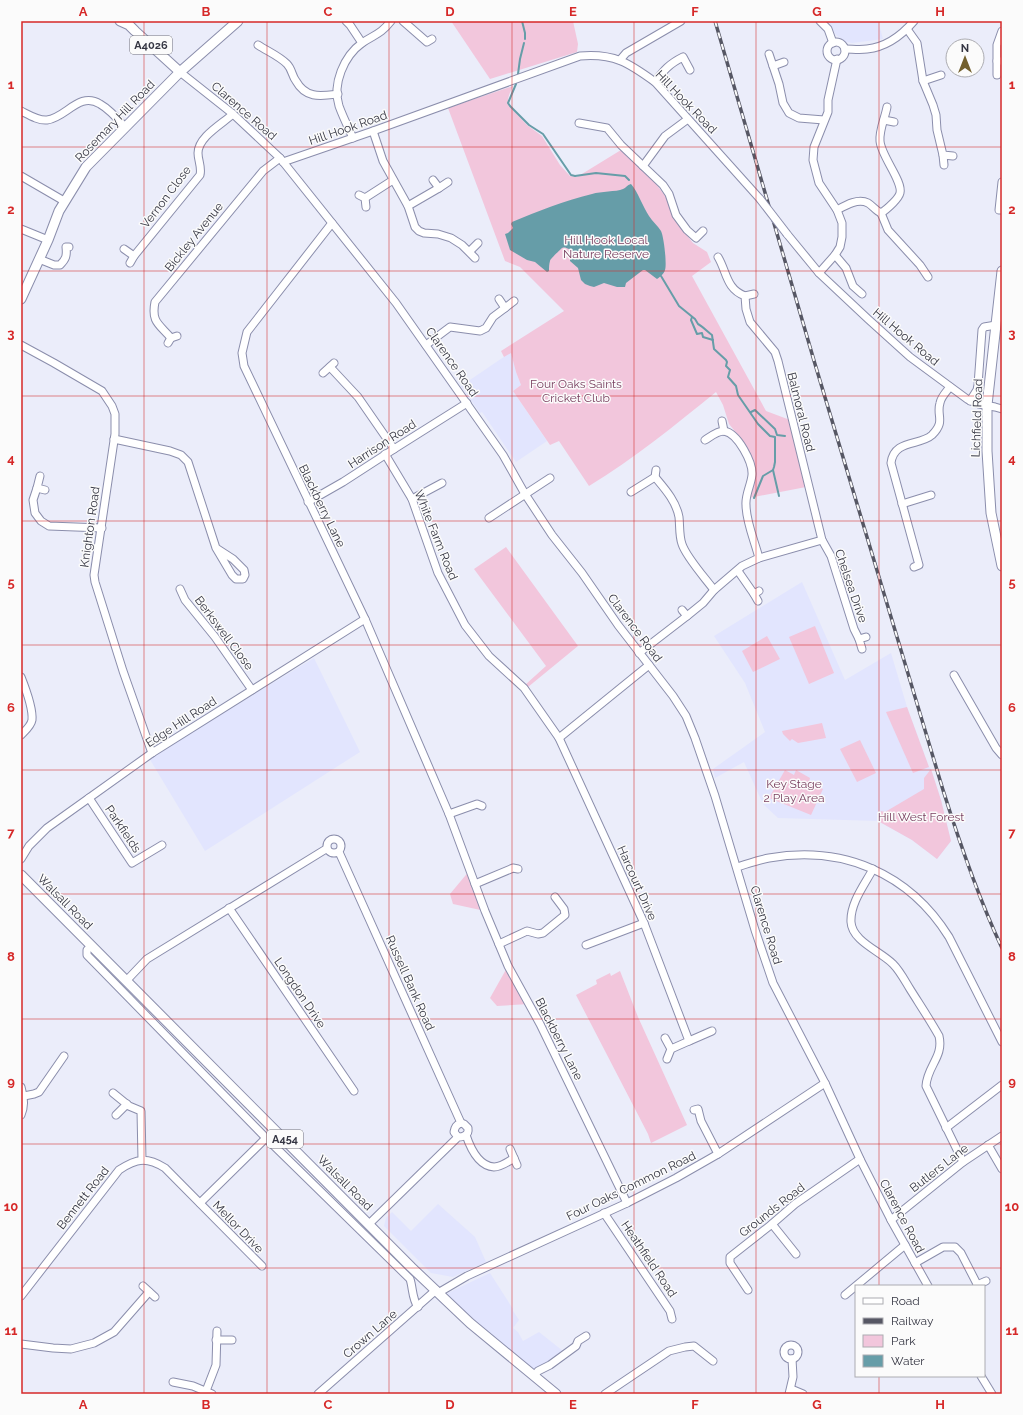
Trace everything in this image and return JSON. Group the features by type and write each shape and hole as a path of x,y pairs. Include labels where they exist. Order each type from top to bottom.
{"main road":[{"name":"A4026","path":"120,21 129,25 180,72"},
{"name":"Rosemary Hill Road","path":"21,298 64,201 86,168 180,72 238,21"},
{"name":"Lichfield Road","path":"1002,271 987,405 987,451 991,512 999,542 1002,566"},
{"name":"Walsall Road","path":"21,875 411,1267 470,1324 556,1394"}],"street":[{"path":"346,21 362,44"},
{"path":"352,138 339,105 339,79 342,68 347,59 362,44 381,33 391,21"},
{"path":"403,21 428,43"},
{"path":"620,60 626,53 681,21"},
{"path":"820,21 828,28 833,43"},
{"path":"837,60 828,54 829,47 833,43 839,43 845,48 866,50 877,47 898,36 914,21"},
{"path":"907,29 917,44 923,81 934,110 944,165"},
{"path":"997,75 1000,61 997,45 1002,31"},
{"path":"258,45 288,65 296,81 308,94 318,96 338,94"},
{"path":"819,272 835,256 840,246 842,237 842,223 837,210 819,183 812,160 814,147 828,112 828,100 837,60 844,56 845,48"},
{"path":"769,54 774,66 783,103 789,113 798,118 824,120"},
{"name":"Hill Hook Road","path":"282,160 373,131 580,56 593,55 620,60 634,67 655,82 760,199 819,272 868,319 910,357 970,401 1002,409"},
{"path":"655,82 668,66 675,60 686,55 690,70"},
{"path":"774,66 784,62"},
{"name":"Clarence Road","path":"180,72 233,114 282,160 396,303 503,455 525,494 552,535 582,573 639,653 673,696 686,716 715,796 755,930 773,983 825,1083 860,1159 891,1220 927,1285"},
{"path":"923,81 940,76"},
{"path":"21,111 40,120 48,120 82,101 92,100 101,104 125,127"},
{"path":"881,213 898,198 900,193 899,185 882,150 880,142 880,135 887,107"},
{"name":"Vernon Close","path":"130,263 134,256 200,175 201,169 198,152 200,144 205,137 233,114"},
{"path":"598,126 599,118"},
{"path":"643,166 665,136 688,118"},
{"path":"884,120 894,122"},
{"path":"579,123 607,128 622,145 663,185 669,194 676,215 687,230 696,238 703,231"},
{"path":"373,131 383,160 408,206 415,227 424,233 438,234 451,238 470,251 475,258"},
{"path":"943,155 953,156"},
{"name":"Bickley Avenue","path":"172,339 155,320 153,313 156,302 263,171 282,160"},
{"path":"21,176 64,201"},
{"path":"366,207 362,197 393,180"},
{"path":"433,180 439,188"},
{"path":"408,206 448,182"},
{"path":"1002,182 999,210 1002,210"},
{"path":"837,210 851,202 860,201 868,203 881,213 888,230 922,262 928,277"},
{"name":"Blackberry Lane","path":"332,223 247,332 242,353 244,366 365,619 449,814 508,966 554,1051 627,1202"},
{"path":"21,229 48,240"},
{"path":"470,251 478,243"},
{"path":"39,259 54,265 60,265 66,260 66,247 69,247"},
{"path":"124,249 134,256"},
{"path":"835,256 846,268 851,289 862,294"},
{"path":"718,257 732,287 736,292 745,296 754,294"},
{"name":"Balmoral Road","path":"745,296 746,309 750,322 775,352 778,361 822,540"},
{"path":"499,299 505,308"},
{"path":"426,345 450,327 480,331 486,328 494,317 514,301"},
{"path":"970,401 977,390 978,385 982,330 984,327 996,325"},
{"name":"Knighton Road","path":"21,345 102,391 112,406 115,414 114,439 94,575 123,671 152,753"},
{"path":"323,373 332,365 358,397 394,448"},
{"path":"920,565 891,463 892,458 901,447 927,439 932,435 940,422 939,404 950,387"},
{"name":"Harrison Road","path":"308,502 343,482 394,448 467,403"},
{"path":"722,420 724,432"},
{"path":"704,440 719,432 724,432 737,439 746,454 752,474 746,504 746,513 760,558"},
{"path":"114,439 170,451 181,455 188,462 216,548 232,575 236,579 243,579 245,575 244,570 216,548"},
{"name":"White Farm Road","path":"385,454 412,500 438,573 465,625 489,656 524,688 559,738"},
{"path":"631,492 655,474 671,496 679,516 682,544 685,550 714,590"},
{"path":"40,476 33,500 35,513 41,521 49,526 102,528"},
{"path":"489,518 550,478"},
{"path":"412,500 442,483"},
{"path":"37,488 45,490"},
{"path":"902,504 931,496"},
{"path":"639,653 685,613 703,603 714,590 742,566 760,558 822,540"},
{"name":"Chelsea Drive","path":"822,540 831,556 854,630 862,638 862,649"},
{"path":"738,571 756,592 758,601"},
{"name":"Berkswell Close","path":"180,589 185,600 215,637 252,690"},
{"name":"Edge Hill Road","path":"21,859 29,846 47,828 152,753 365,619"},
{"path":"559,738 649,665"},
{"path":"954,675 996,748 1002,755"},
{"path":"21,677 31,710 32,721 21,735"},
{"name":"Harcourt Drive","path":"559,738 644,923 689,1041"},
{"name":"Parkfields","path":"89,798 132,863 162,845"},
{"path":"449,814 477,804 482,806"},
{"name":"Russell Bank Road","path":"127,980 146,959 326,849 328,842 334,839 339,841 341,844 339,852 461,1123 468,1128 468,1131 462,1136"},
{"path":"326,849 331,854 339,852"},
{"path":"737,867 768,858 803,855 823,856 844,860 886,874 913,894 941,923 1002,1042"},
{"path":"475,884 513,868 518,869"},
{"path":"873,869 854,906 851,914 851,923 856,935 860,939 897,968 939,1036 941,1042 939,1054 928,1071 926,1086 963,1162"},
{"path":"499,944 527,932 538,934 543,933 565,915 564,909 555,897"},
{"name":"Longdon Drive","path":"229,908 354,1090"},
{"path":"586,945 644,923"},
{"name":"Walsall Road","path":"91,946 87,950 87,956 266,1138 410,1280 415,1302 418,1307"},
{"path":"667,1059 671,1049 712,1031"},
{"path":"665,1038 671,1049"},
{"path":"24,1096 39,1092 64,1056"},
{"name":"Four Oaks Common Road","path":"437,1292 673,1180 718,1154 825,1083"},
{"path":"946,1128 1002,1085"},
{"path":"21,1087 24,1096 24,1105 21,1115"},
{"path":"113,1092 127,1104 149,1113"},
{"path":"116,1115 127,1104"},
{"path":"698,1108 701,1121 718,1154"},
{"path":"141,1111 142,1160 155,1162 165,1168 200,1202 266,1138"},
{"path":"461,1123 456,1126 454,1132 462,1136 476,1156 485,1164 494,1169 504,1164 516,1161 510,1149"},
{"path":"369,1224 462,1136"},
{"name":"Butlers Lane","path":"891,1220 963,1162 1002,1136"},
{"path":"988,1145 1002,1169"},
{"name":"Grounds Road","path":"749,1290 730,1263 730,1257 795,1204 860,1159"},
{"name":"Bennett Road","path":"21,1296 119,1170 130,1162 142,1160"},
{"name":"Mellor Drive","path":"200,1202 262,1266"},
{"name":"Heathfield Road","path":"604,1213 670,1311 672,1319"},
{"path":"772,1224 796,1255"},
{"path":"857,1285 905,1245"},
{"path":"915,1263 943,1247 955,1247 961,1253 977,1285 986,1281"},
{"path":"845,1295 855,1287"},
{"path":"21,1344 71,1349 94,1343 114,1332 146,1289 155,1297"},
{"name":"Crown Lane","path":"318,1394 437,1292"},
{"path":"174,1382 193,1386 209,1392 216,1365 217,1331"},
{"path":"534,1376 538,1371 550,1366 576,1346 578,1341 586,1336"},
{"path":"216,1340 232,1340"},
{"path":"605,1394 669,1351 694,1346 713,1361"},
{"path":"792,1359 793,1377 790,1392 803,1394"},
{"path":"982,1377 992,1394"},
{"path":"180,1391 181,1384"}],"shaded area":[{"path":"828,21 878,21 883,39 852,43 846,42 836,35"},
{"path":"511,352 521,385 513,391 547,441 516,462 482,412 480,413 461,386"},
{"path":"802,582 845,680 891,653 907,707 931,769 941,800 951,841 937,859 912,840 878,821 778,818 763,804 744,762 715,778 713,769 765,732 745,683 714,636"},
{"path":"314,658 360,752 205,851 149,758"},
{"path":"438,1204 475,1237 486,1262 453,1277 431,1273 384,1226 386,1218 392,1212 411,1231"},
{"path":"490,1273 519,1320 513,1328 518,1332 523,1341 539,1332 563,1351 562,1354 535,1370 482,1329 447,1296 448,1293"}],"green space":[{"path":"451,21 573,21 578,44 577,52 490,79"},
{"name":"Hill Hook Local Nature Reserve","path":"513,86 508,99 509,106 527,125 542,136 560,165 570,176 577,177 621,150 648,174 667,198 675,220 693,243 707,252 711,262 692,276 766,411 790,420 806,487 749,498 750,457 742,440 729,424 723,405 716,392 638,453 606,476 589,486 559,441 550,445 513,391 521,385 511,353 504,357 501,351 564,311 520,267 505,261 448,108"},
{"path":"506,547 578,646 528,687 525,685 546,666 474,569"},
{"path":"815,626 834,673 809,684 789,637"},
{"path":"767,636 780,659 753,672 742,651"},
{"path":"907,707 929,767 913,773 886,712"},
{"path":"822,723 826,738 798,743 792,739 790,741 782,731"},
{"path":"860,740 876,773 857,782 840,749"},
{"name":"Hill West Forest","path":"931,769 941,800 951,841 937,859 912,840 878,821 881,811 885,812 924,789 924,778"},
{"name":"Key Stage 2 Play Area","path":"785,770 794,775 796,770 810,778 809,782 823,789 811,815 769,798"},
{"path":"470,870 485,911 453,904 450,894"},
{"path":"508,966 529,1004 497,1006 490,998"},
{"path":"620,971 638,1017 687,1125 651,1143 648,1134 576,995 597,984 596,980 610,973 611,976"}],"water":[{"path":"631,184 649,216 660,229 662,234 666,267 664,273 657,279 643,270 626,283 625,287 617,287 604,283 594,287 585,284 581,280 578,268 570,261 569,249 562,248 553,257 550,261 549,271 547,272 535,262 527,260 510,250 505,234 513,228 511,224 512,222 571,200 596,193 624,189"}],"waterway":[{"path":"522,21 525,39"},
{"path":"518,74 524,43"},
{"path":"516,84 508,103 529,125 543,134 571,175 575,176 596,173 625,176 629,180"},
{"path":"661,276 679,306 712,335 714,349 726,360 726,366 730,370 728,377 736,386 738,395 758,424 770,436 775,437 775,462 773,470 763,476 754,498"},
{"path":"692,317 691,320 697,334 702,333 703,337 713,340"},
{"path":"751,412 755,410 775,429 777,435 785,436"},
{"path":"773,470 779,496"}],"railway":[{"path":"715,21 815,364 943,790 970,870 1002,948"}],"park label":[{"name":"Four Oaks Saints Cricket Club","path":"576,391"}]}
